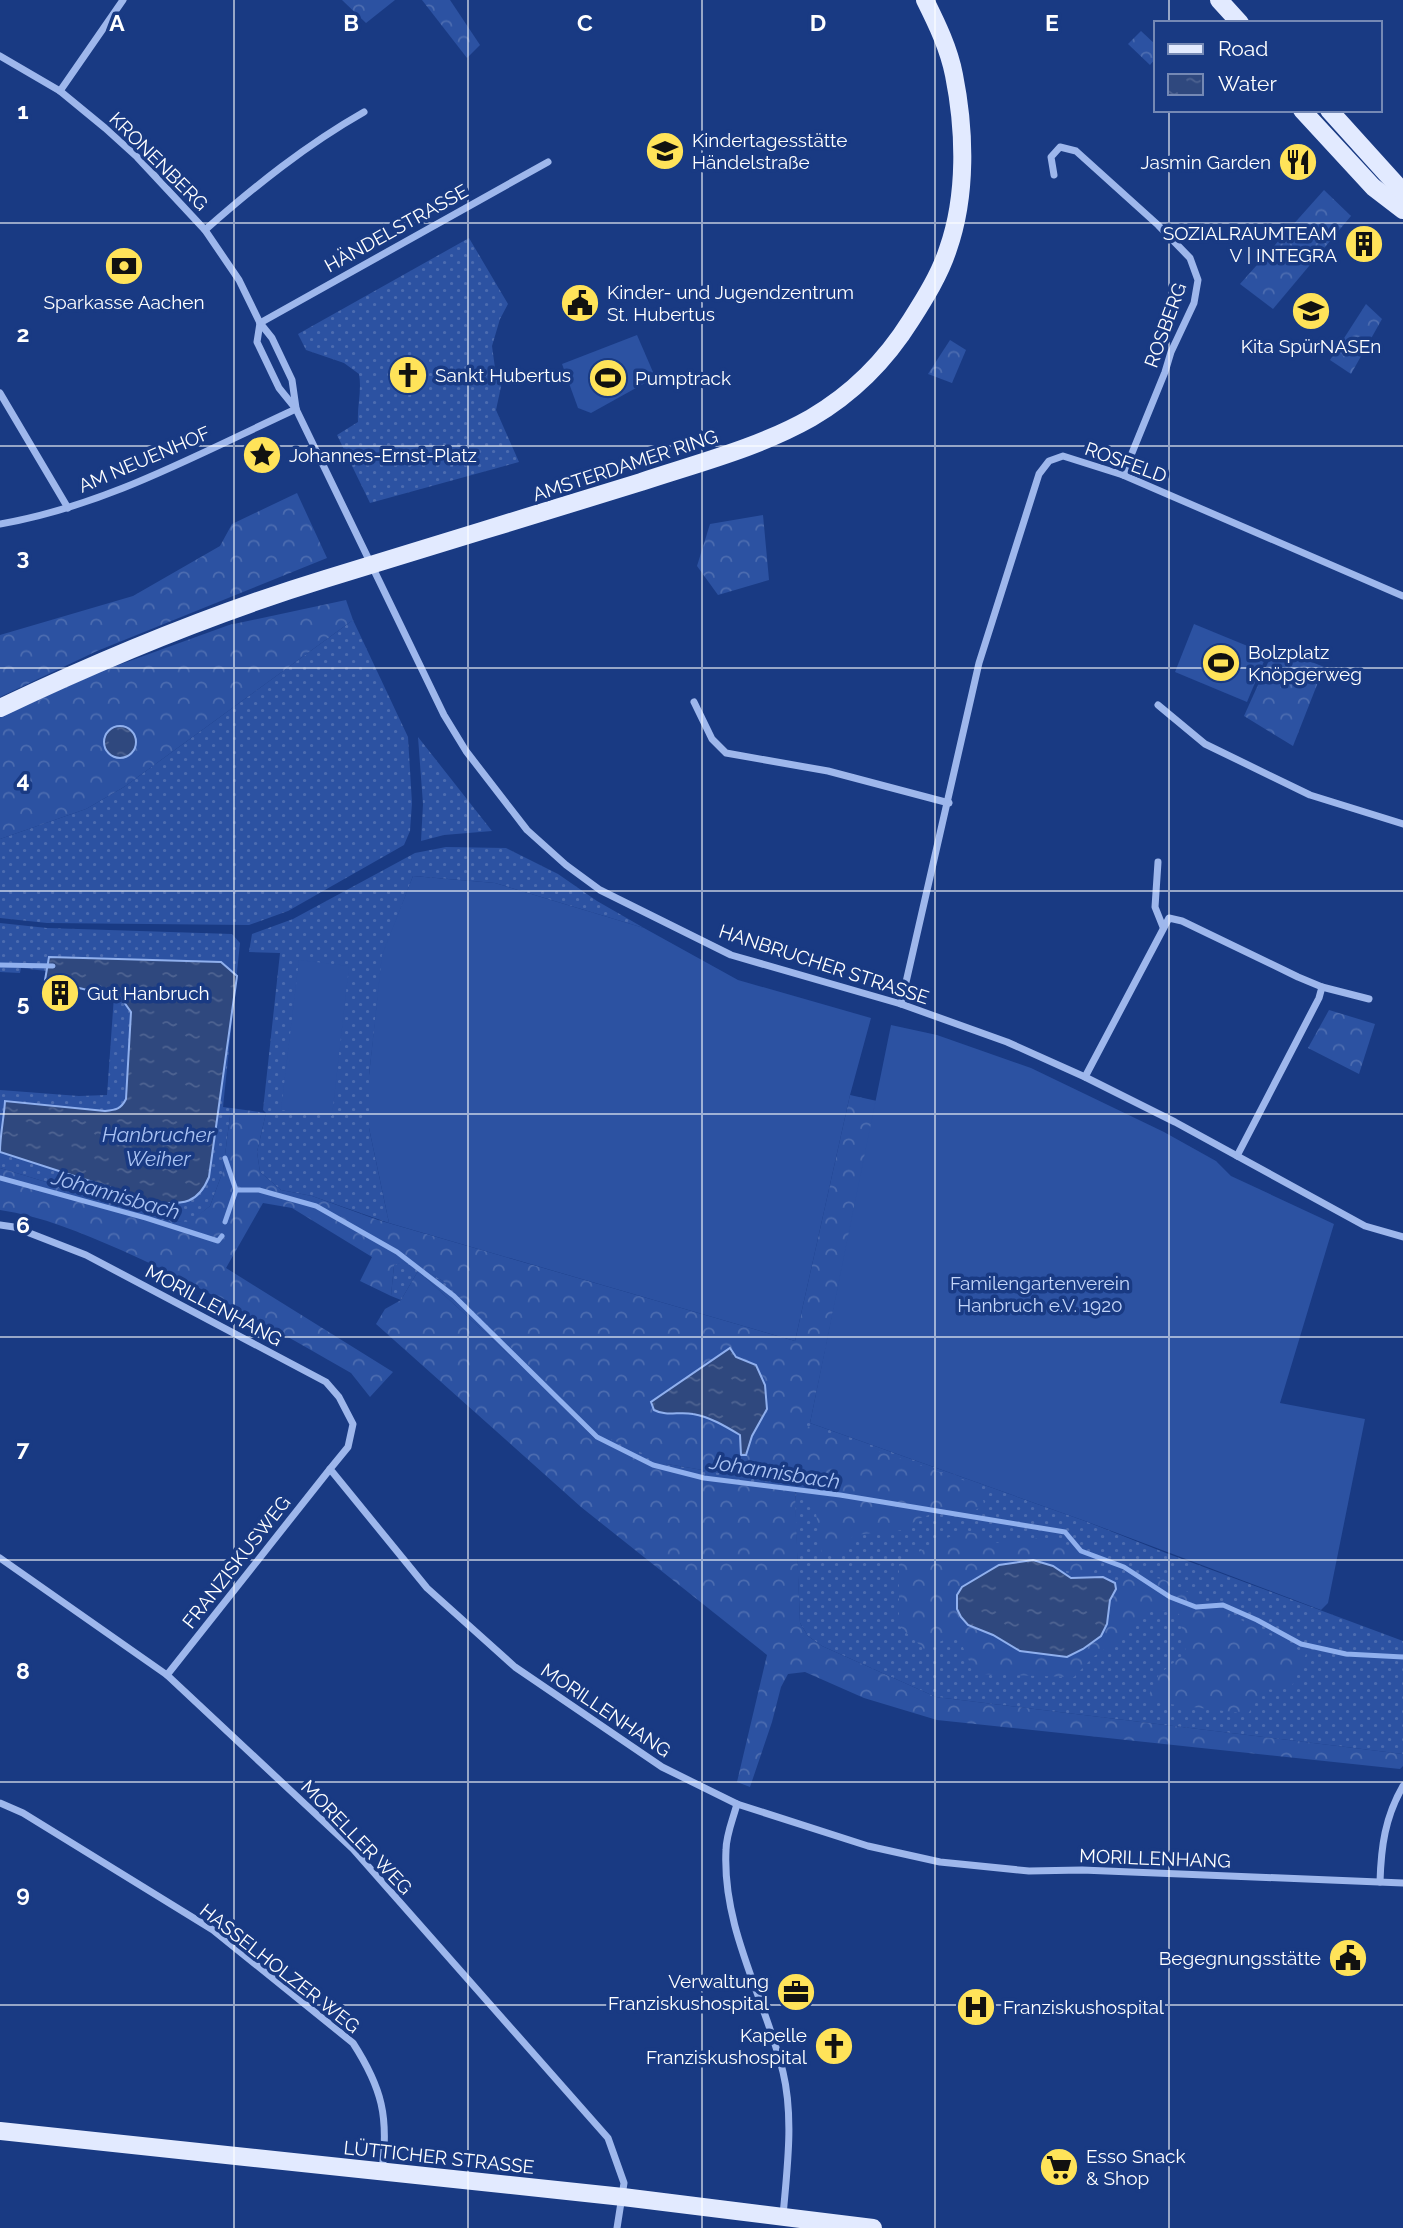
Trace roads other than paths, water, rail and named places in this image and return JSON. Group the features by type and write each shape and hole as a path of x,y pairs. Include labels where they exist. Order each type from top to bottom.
{"main road":[{"name":"AMSTERDAMER RING","path":"0,708 94,664 275,595 759,443 812,418 858,385 895,345 925,299 948,249 956,220 961,180 962,134 954,74 940,32 925,0"},
{"path":"1219,0 1238,21"},
{"path":"1304,112 1373,187 1403,210"},
{"path":"1331,112 1403,192"},
{"name":"LÜTTICHER STRASSE","path":"0,2132 623,2197 873,2228"}],"street":[{"path":"60,91 123,0"},
{"name":"KRONENBERG","path":"0,56 60,91 129,149 205,230 239,280 260,323 272,338 292,380 296,409"},
{"path":"205,230 255,187 328,132 364,112"},
{"name":"ROSBERG","path":"1054,175 1051,157 1060,147 1076,151 1158,225 1190,258 1198,280 1194,303 1171,352 1124,475"},
{"name":"HÄNDELSTRASSE","path":"260,323 548,162"},
{"name":"KRONENBERG","path":"260,323 257,342 279,388 296,409 372,566"},
{"path":"0,393 68,508"},
{"name":"AM NEUENHOF","path":"0,524 68,508 122,488 296,409"},
{"name":"ROSFELD","path":"901,1004 982,651 1039,474 1049,461 1063,456 1124,475 1403,596"},
{"name":"HANBRUCHER STRASSE","path":"372,566 444,715 466,751 527,830 558,859 600,890 731,955 901,1004 1007,1042 1085,1077 1365,1226 1403,1237"},
{"path":"694,702 712,739 726,752 828,771 949,803"},
{"path":"1158,705 1205,744 1310,795 1403,824"},
{"path":"1158,862 1155,907 1163,927"},
{"path":"1085,1077 1169,918 1182,921 1322,987 1369,999"},
{"path":"1237,1156 1319,998 1322,987"},
{"name":"MORILLENHANG","path":"0,1225 14,1227 86,1255 326,1382 339,1397 353,1424 348,1447 330,1469 427,1588 514,1667 662,1767 737,1804 868,1846 940,1861 1029,1871 1082,1870 1403,1883"},
{"name":"FRANZISKUSWEG","path":"167,1675 330,1469"},
{"name":"MORELLER WEG","path":"0,1558 167,1675 353,1849 608,2138 624,2183 623,2197"},
{"path":"1380,1882 1381,1847 1387,1818 1403,1786"},
{"name":"HASSELHOLZER WEG","path":"0,1802 23,1813 213,1930 353,2043 368,2066 383,2105 382,2172"},
{"path":"737,1804 726,1847 727,1888 745,1958 783,2073 789,2118 783,2216"},
{"path":"617,2228 623,2197"}],"water":[{"path":"120,726 131,731 136,742 131,753 120,758 109,753 104,742 109,731"},
{"name":"Hanbrucher Weiher","path":"49,957 221,962 237,976 209,1177 195,1197 182,1202 158,1203 0,1152 5,1101 105,1111 118,1108 126,1099 131,1012 121,998 45,980"},
{"path":"730,1348 736,1357 756,1365 765,1385 767,1409 752,1436 746,1455 741,1455 740,1435 729,1428 699,1415 659,1412 654,1410 651,1402"},
{"path":"1033,1560 1053,1566 1071,1578 1103,1577 1115,1583 1116,1589 1110,1600 1107,1624 1101,1636 1067,1657 1020,1651 993,1635 968,1625 957,1609 957,1595 962,1587 999,1565"}],"waterway":[{"path":"0,965 53,966"},
{"path":"225,1158 236,1190"},
{"name":"Johannisbach","path":"0,1178 146,1218 218,1241 222,1236"},
{"name":"Johannisbach","path":"225,1222 236,1190 259,1190 316,1206 397,1252 454,1296 597,1437 653,1465 704,1478 840,1495 1065,1532 1081,1551 1124,1567 1170,1597 1196,1607 1223,1605 1301,1644 1346,1654 1403,1657"}],"place":[{"name":"Kindertagesstätte Händelstraße","path":"665,151"},
{"name":"Jasmin Garden","path":"1298,162"},
{"name":"SOZIALRAUMTEAM V | INTEGRA","path":"1364,244"},
{"name":"Sparkasse Aachen","path":"124,266"},
{"name":"Kinder- und Jugendzentrum St. Hubertus","path":"580,303"},
{"name":"Kita SpürNASEn","path":"1311,311"},
{"name":"Sankt Hubertus","path":"408,375"},
{"name":"Pumptrack","path":"608,378"},
{"name":"Johannes-Ernst-Platz","path":"262,455"},
{"name":"Bolzplatz Knöpgerweg","path":"1221,663"},
{"name":"Gut Hanbruch","path":"60,993"},
{"name":"Begegnungsstätte","path":"1348,1958"},
{"name":"Verwaltung Franziskushospital","path":"796,1992"},
{"name":"Franziskushospital","path":"976,2007"},
{"name":"Kapelle Franziskushospital","path":"834,2046"},
{"name":"Esso Snack & Shop","path":"1059,2167"}],"park label":[{"name":"Familengartenverein Hanbruch e.V. 1920","path":"1040,1294"}]}
